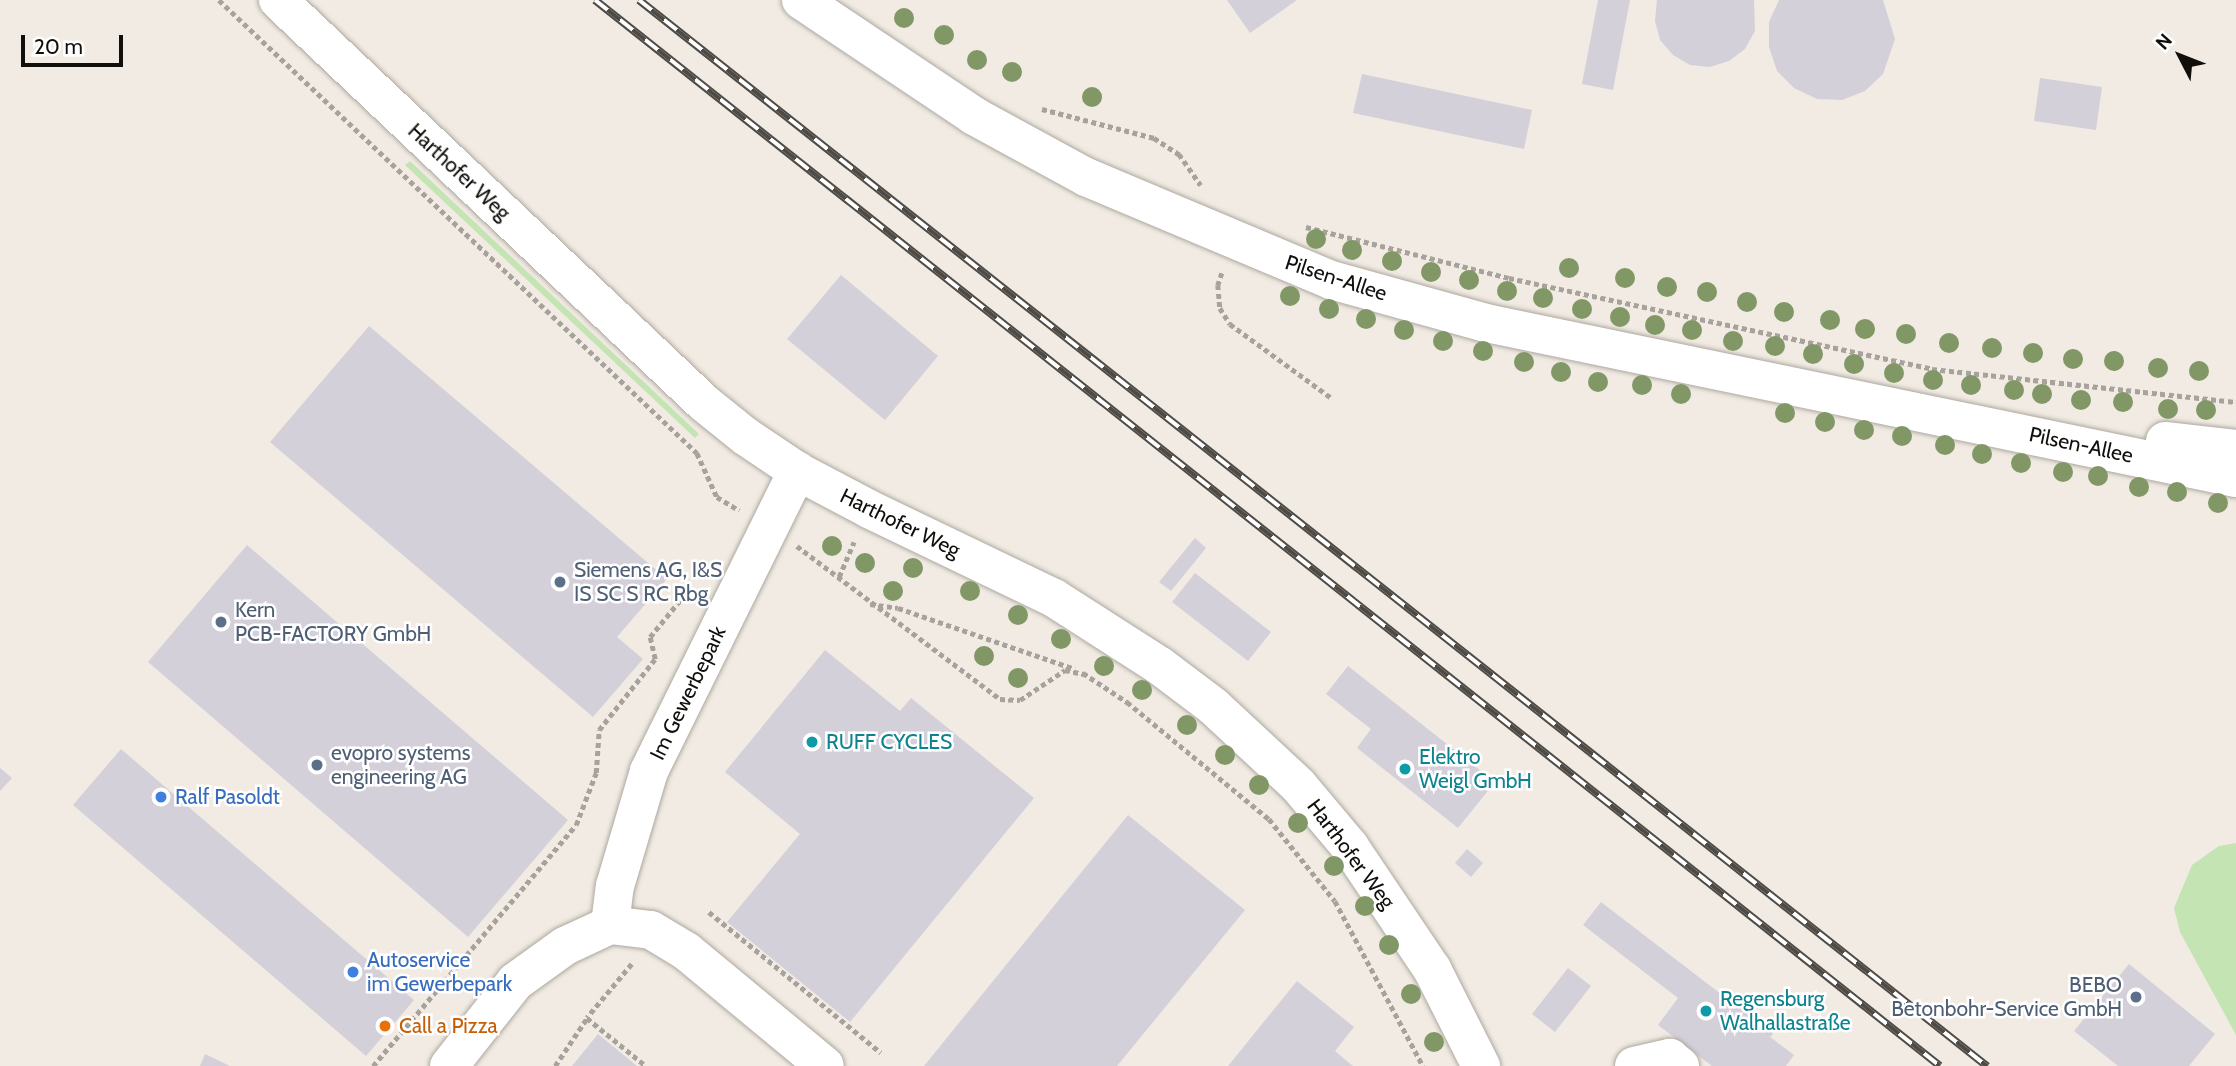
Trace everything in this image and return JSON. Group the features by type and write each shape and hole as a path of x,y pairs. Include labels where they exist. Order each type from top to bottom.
{"street":[{"name":"Harthofer Weg","path":"278,0 704,403 797,471 1054,598 1160,666 1213,706 1298,785 1350,847 1432,969 1480,1066"},
{"name":"Pilsen-Allee","path":"801,0 974,116 1086,177 1233,243 1331,280 1486,323 2236,478"},
{"name":"Pilsen-Allee","path":"1927,412 2236,449"},
{"name":"Im Gewerbepark","path":"610,925 615,886 649,771 767,526 797,471"},
{"path":"449,1066 515,982 565,946 610,925 657,933 686,951 825,1066"},
{"path":"1634,1066 1670,1058 1680,1066"}],"path":[{"path":"219,0 697,453 717,497 767,526 1000,699 1020,700 1065,670 1084,674"},
{"path":"1037,108 1154,138 1179,154 1206,190"},
{"path":"1296,226 1510,278 1932,369 2236,402"},
{"path":"1233,243 1218,285 1220,308 1230,324 1333,399"},
{"path":"373,1066 576,825 596,773 599,730 655,659 650,637 690,588"},
{"path":"869,604 911,613 1084,674 1147,718 1269,819 1335,901 1423,1066"},
{"path":"709,912 881,1053"},
{"path":"555,1066 587,1018 657,933"},
{"path":"587,1018 646,1066"},
{"path":"559,1060 565,1066"}],"green space":[{"path":"410,161 699,434 695,438 405,165"},
{"path":"2236,843 2236,1035 2180,932 2174,908 2192,865 2219,846"}],"building":[{"path":"1227,0 1297,0 1250,33"},
{"path":"1598,0 1630,0 1613,90 1582,84"},
{"path":"1657,0 1754,0 1755,31 1745,49 1729,61 1710,67 1690,65 1673,55 1660,40 1655,21"},
{"path":"1779,0 1883,0 1895,39 1883,74 1865,91 1842,100 1817,99 1794,88 1777,71 1769,47 1769,22"},
{"path":"1362,74 1532,110 1524,149 1353,113"},
{"path":"2040,78 2102,87 2096,130 2034,121"},
{"path":"841,275 938,356 885,420 787,339"},
{"path":"369,326 667,579 617,637 643,659 593,717 270,442"},
{"path":"1195,538 1206,548 1171,591 1159,582"},
{"path":"247,545 568,820 468,937 148,662"},
{"path":"1195,573 1271,632 1248,661 1172,602"},
{"path":"825,650 900,711 911,698 1034,798 850,1022 727,922 800,834 725,772"},
{"path":"1348,666 1495,782 1458,828 1357,748 1371,729 1326,694"},
{"path":"121,749 414,1000 366,1056 73,805"},
{"path":"0,768 12,778 0,791"},
{"path":"1128,815 1245,910 1117,1066 924,1066"},
{"path":"1467,849 1483,863 1471,877 1455,863"},
{"path":"1601,902 1773,1034 1770,1037 1794,1055 1786,1066 1712,1066 1658,1025 1678,998 1583,925"},
{"name":"BEBO Betonbohr-Service GmbH","path":"2129,964 2215,1034 2189,1066 2118,1066 2074,1031"},
{"path":"1568,968 1591,986 1555,1032 1532,1014"},
{"path":"1297,981 1354,1027 1335,1051 1353,1066 1228,1066"},
{"path":"598,1034 637,1066 572,1066"},
{"path":"205,1054 230,1066 200,1066"}],"railway":[{"path":"595,0 1940,1066"},
{"path":"639,0 1987,1066"}],"place":[{"name":"Siemens AG, I&S IS SC S RC Rbg","path":"560,582"},
{"name":"Kern PCB-FACTORY GmbH","path":"221,622"},
{"name":"RUFF CYCLES","path":"812,742"},
{"name":"evopro systems engineering AG","path":"317,765"},
{"name":"Elektro Weigl GmbH","path":"1405,769"},
{"name":"Ralf Pasoldt","path":"161,797"},
{"name":"Autoservice im Gewerbepark","path":"353,972"},
{"name":"BEBO Betonbohr-Service GmbH","path":"2136,997"},
{"name":"Regensburg Walhallastraße","path":"1706,1011"},
{"name":"Call a Pizza","path":"385,1026"}]}
